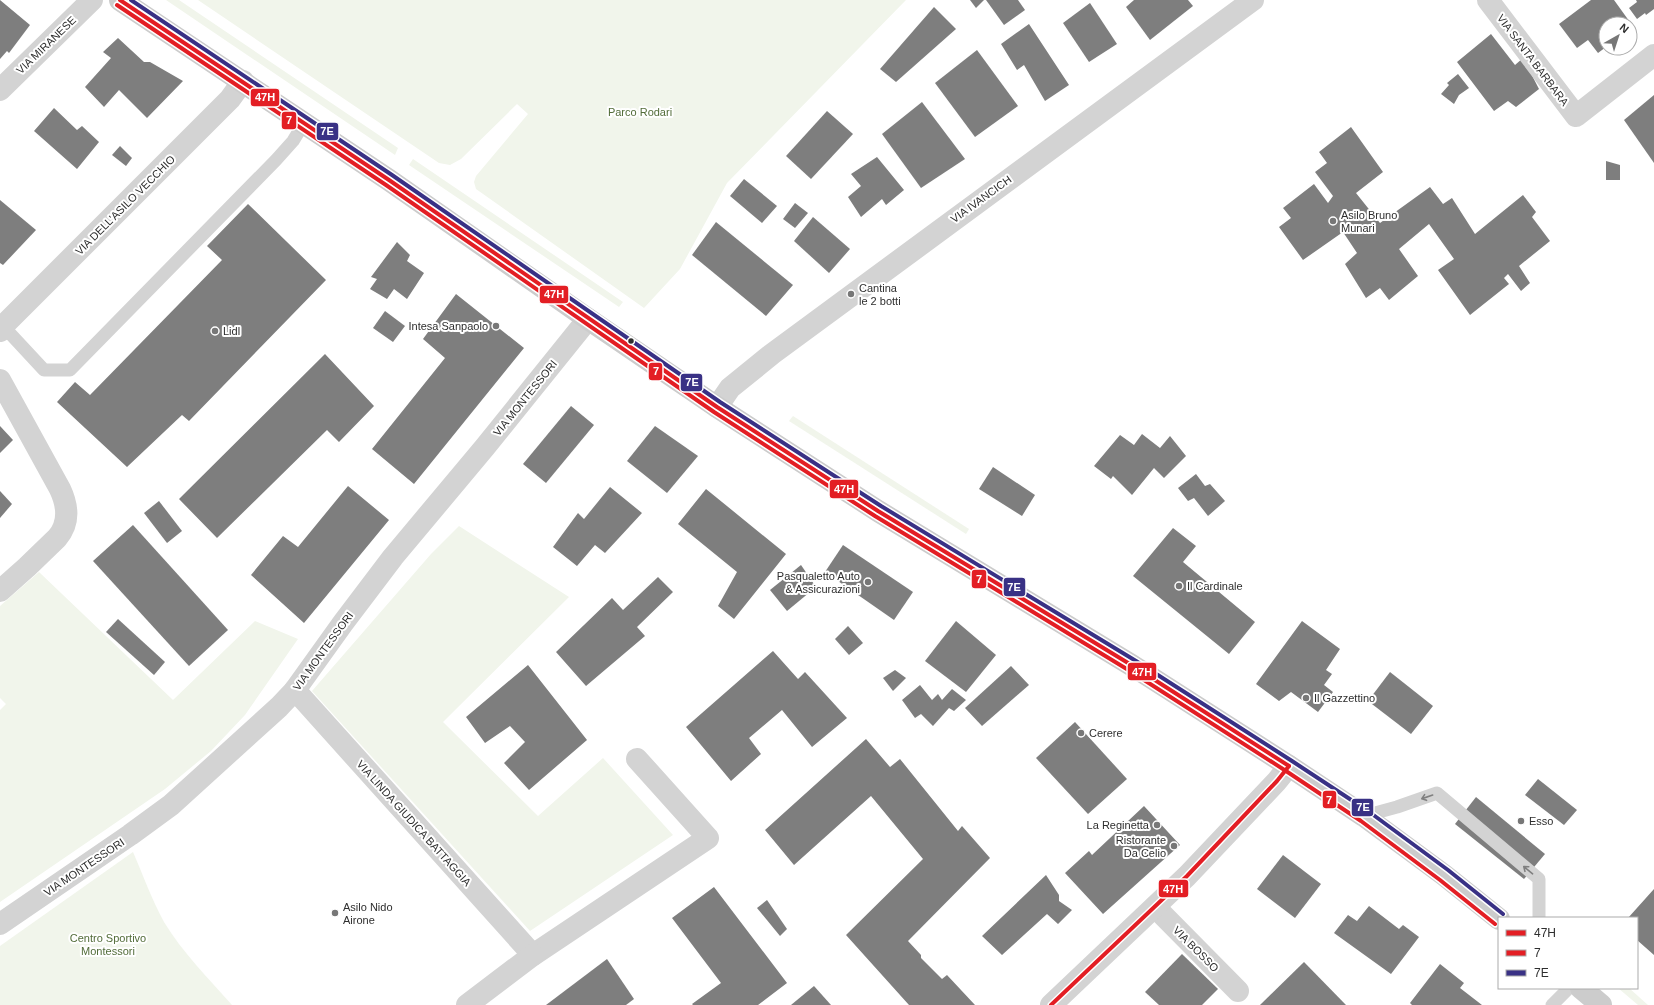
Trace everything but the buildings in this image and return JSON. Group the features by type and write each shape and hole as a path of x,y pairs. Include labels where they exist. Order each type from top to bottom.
{"street":[{"name":"VIA MIRANESE","path":"0,90 92,0"},
{"path":"120,0 389,180 717,407 878,511 1133,666 1289,766 1364,816 1444,875 1498,918"},
{"name":"VIA IVANCICH","path":"717,407 734,384 772,354 1253,0"},
{"name":"VIA SANTA BARBARA","path":"1488,0 1576,116 1654,55"},
{"name":"VIA DELL'ASILO VECCHIO","path":"1,328 230,99 243,81"},
{"name":"VIA MONTESSORI","path":"0,924 130,835 171,805 279,707 295,690 393,557 485,447 588,319"},
{"path":"0,380 60,489 66,506 66,517 61,533 27,567 0,591"},
{"name":"VIA LINDA GIUDICA BATTAGGIA","path":"295,690 533,955"},
{"path":"467,1005 533,955 708,838 637,759"},
{"path":"1051,1005 1192,870 1277,781 1289,766"},
{"name":"VIA BOSSO","path":"1155,907 1238,991"},
{"path":"1582,989 1601,1005"}],"lane":[{"path":"1,328 44,370 70,370 276,160 293,141 304,123"},
{"path":"1364,816 1397,807 1437,793 1540,879 1539,917"},
{"path":"1552,1005 1567,989"}],"green space":[{"path":"166,0 179,0 398,148 395,155"},
{"name":"Parco Rodari","path":"198,0 906,0 727,183 680,269 644,308 476,189 474,182 476,176 528,114 517,104 461,159 450,165 439,163"},
{"path":"413,159 623,302 619,307 409,165"},
{"path":"793,416 969,529 966,534 789,421"},
{"path":"459,526 569,597 443,722 538,816 603,758 673,835 530,931 312,691 431,554"},
{"path":"39,572 173,700 255,621 298,639 245,715 211,751 165,789 0,902 0,710 6,704 0,698 0,606"},
{"name":"Centro Sportivo Montessori","path":"133,852 156,905 171,933 196,965 232,1005 0,1005 0,946"},
{"path":"1619,989 1630,989 1648,1005 1638,1005"}],"transit line":[{"name":"47H","path":"120,0 389,180 717,407 878,511 1133,666 1289,766"},
{"name":"7E","path":"131,0 392,175 720,402 881,506 1136,661 1368,811 1448,870 1503,914"},
{"name":"7","path":"117,5 386,185 714,412 875,516 1130,671 1361,821 1440,880 1495,924"},
{"name":"47H","path":"1051,1005 1187,876 1277,781 1289,766"}],"place":[{"name":"Asilo Bruno Munari","path":"1333,221"},
{"name":"Cantina le 2 botti","path":"851,294"},
{"name":"Intesa Sanpaolo","path":"496,326"},
{"name":"Lidl","path":"215,331"},
{"name":"Pasqualetto Auto & Assicurazioni","path":"868,582"},
{"name":"Il Cardinale","path":"1179,586"},
{"name":"Il Gazzettino","path":"1306,698"},
{"name":"Cerere","path":"1081,733"},
{"name":"Esso","path":"1521,821"},
{"name":"La Reginetta","path":"1157,825"},
{"name":"Ristorante Da Celio","path":"1174,846"},
{"name":"Asilo Nido Airone","path":"335,913"}]}
